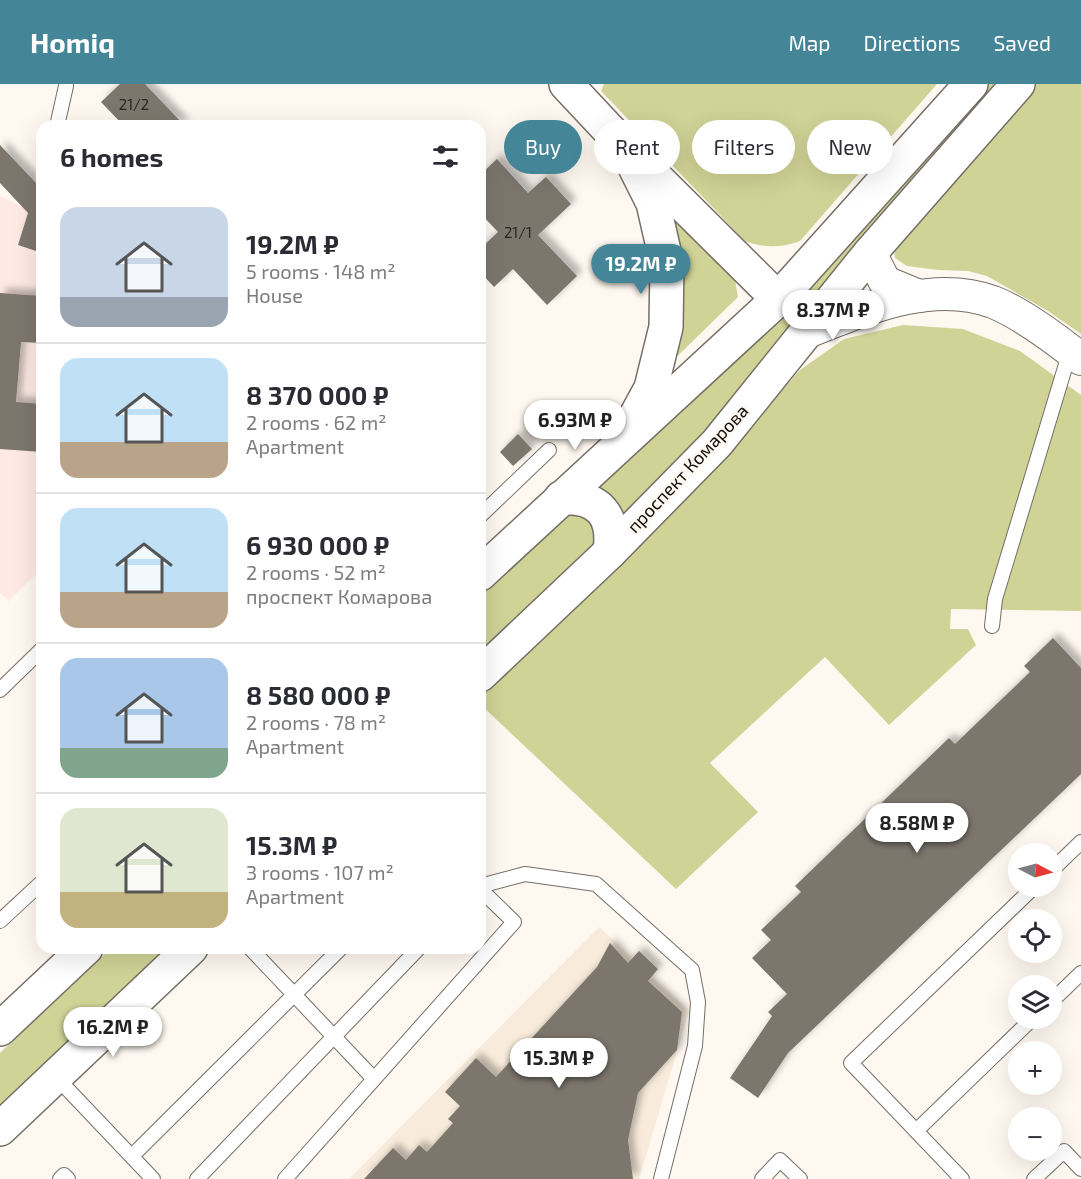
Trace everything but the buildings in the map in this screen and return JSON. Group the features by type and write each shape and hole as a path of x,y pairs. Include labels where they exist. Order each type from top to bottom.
{"main road":[{"path":"486,568 778,299 971,84"},
{"name":"проспект Комарова","path":"486,669 610,552 717,443 870,253 1018,84"},
{"path":"578,88 603,120"},
{"path":"622,443 651,388 666,327 667,264 653,203 638,174"},
{"path":"652,174 778,299"},
{"path":"561,498 579,497 596,504 607,517 612,534 610,552"},
{"path":"0,1029 80,954"},
{"path":"0,1130 185,954"}],"street":[{"path":"870,253 885,282 919,296"},
{"path":"807,332 874,305 919,296 957,294 993,302 1029,322 1076,355"}],"lane":[{"path":"58,120 66,85"},
{"path":"992,626 995,599 1076,355"},
{"path":"486,510 549,450"},
{"path":"0,690 36,655"},
{"path":"1062,860 1081,842"},
{"path":"486,886 525,874 596,884 692,970 698,1002 695,1046 661,1179"},
{"path":"0,921 36,888"},
{"path":"486,894 514,922 486,953"},
{"path":"962,1179 851,1063 1024,897"},
{"path":"256,954 374,1079"},
{"path":"132,1156 335,954"},
{"path":"197,1179 413,954"},
{"path":"285,1179 485,954"},
{"path":"1062,991 1081,973"},
{"path":"916,1131 1023,1029"},
{"path":"56,1077 153,1179"},
{"path":"1034,1179 1064,1151 1081,1169"},
{"path":"762,1179 780,1160 800,1179"},
{"path":"60,1179 64,1175 68,1179"}],"shaded area":[{"path":"0,196 36,213 36,574 9,601 0,593"},
{"path":"599,927 689,1011 639,1179 349,1179"}],"green space":[{"path":"604,84 937,84 893,134 893,120 807,120 807,174 858,174 800,241 772,246 745,241 680,173 680,120 629,120 601,91"},
{"path":"986,84 1000,84 709,431 486,651 486,591 562,519 680,414 798,297"},
{"path":"1029,84 1081,84 1081,334 1048,311 987,276 968,271 907,266 895,258 894,247"},
{"path":"670,213 734,275 738,297 661,372 678,269 676,229"},
{"path":"903,325 963,329 1020,351 1081,395 1081,611 951,609 950,629 968,629 976,645 889,725 825,657 710,763 758,812 676,889 486,710 486,692 710,471 800,370 844,339"},
{"path":"105,954 166,954 0,1111 0,1053"}]}
